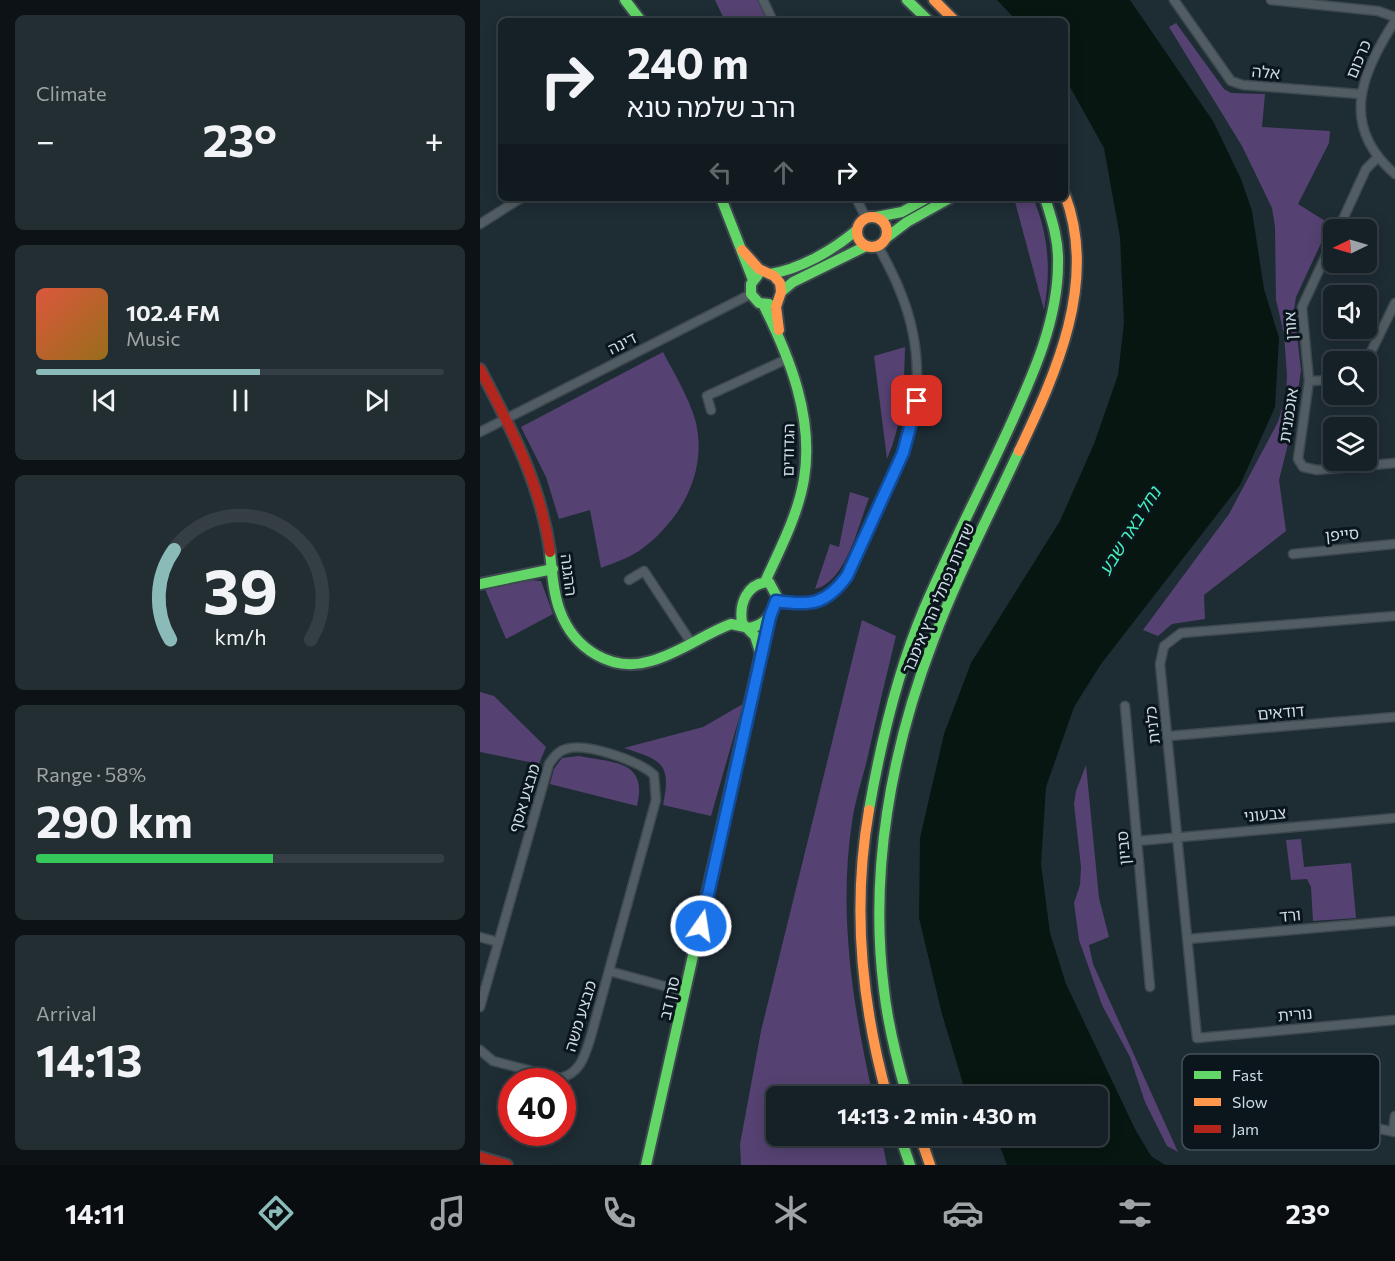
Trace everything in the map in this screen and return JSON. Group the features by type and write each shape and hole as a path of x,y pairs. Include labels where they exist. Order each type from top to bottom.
{"street":[{"path":"625,0 639,18"},
{"path":"763,0 772,18"},
{"path":"908,0 926,18"},
{"path":"934,0 952,18"},
{"path":"1270,0 1378,11 1395,19"},
{"name":"אלה","path":"1176,1 1231,81 1243,85 1360,94"},
{"name":"כרכום","path":"1395,19 1371,60 1360,94 1365,131 1378,157 1395,174"},
{"path":"1343,219 1366,169 1378,157"},
{"path":"480,224 517,201"},
{"path":"722,201 753,280 751,294 763,304 772,303 792,282 866,246 882,242 906,222 944,201"},
{"path":"776,601 813,603 826,599 836,591 847,576 909,439 917,401 915,347 901,291 882,242 886,225 871,217 858,201"},
{"path":"753,280 760,274 783,273 843,241 857,230 860,223 871,217 902,212 922,201"},
{"name":"שדרות נפתלי הרץ אימבר","path":"884,1086 869,1017 862,947 864,846 876,762 893,699 918,625 1028,387 1049,327 1057,267 1053,221 1046,201"},
{"name":"שדרות נפתלי הרץ אימבר","path":"905,1086 896,1060 888,1014 881,946 883,848 892,783 903,732 936,633 1046,394 1068,332 1077,268 1073,228 1066,201"},
{"path":"857,230 859,240 866,246"},
{"path":"742,250 753,263 780,283 780,295"},
{"name":"אורן","path":"1309,381 1302,307 1323,262"},
{"name":"דינה","path":"480,432 751,294"},
{"name":"הגדודים","path":"765,582 796,507 806,457 803,414 785,355 777,316 780,295"},
{"path":"1371,351 1395,303"},
{"name":"הגדודים","path":"763,304 785,355"},
{"path":"711,410 707,396 785,355"},
{"name":"ההגנה","path":"480,369 536,484 548,534 557,604 564,620 582,645 602,659 623,665 643,664 665,657 731,624 746,628"},
{"path":"1309,381 1323,380"},
{"name":"אוכמנית","path":"1309,381 1298,453 1303,467 1317,470 1395,464"},
{"name":"סייפן","path":"1293,554 1395,544"},
{"path":"480,584 553,569"},
{"path":"629,580 644,571 692,644"},
{"path":"765,582 773,586 776,601 770,617 758,627 746,628 740,616 740,608 752,588 765,582"},
{"name":"ההגנה","path":"716,630 740,608"},
{"name":"כלנית","path":"1197,1038 1169,736 1160,664 1164,646 1174,636 1190,631 1395,616"},
{"name":"סרן דב","path":"646,1164 770,617"},
{"name":"סרן דב","path":"746,628 759,646 761,664"},
{"name":"סביון","path":"1125,706 1150,987"},
{"name":"דודאים","path":"1169,736 1395,717"},
{"name":"מבצע אסף","path":"498,942 549,764 556,755 573,747 622,758 640,764 654,775 656,792 609,971"},
{"name":"צבעוני","path":"1137,841 1395,818"},
{"name":"ורד","path":"1188,939 1395,921"},
{"path":"480,937 498,942 480,1007"},
{"path":"609,971 686,992"},
{"name":"מבצע משה","path":"480,1050 487,1057 549,1076 571,1075 585,1056 609,971"},
{"name":"נורית","path":"1197,1038 1395,1020"},
{"path":"1394,1131 1395,1116"},
{"path":"899,1146 901,1165"},
{"path":"902,1146 910,1165"},
{"path":"923,1146 930,1165"},
{"path":"480,1157 507,1165"}],"shaded area":[{"path":"715,0 758,0 766,18 724,18"},
{"path":"1176,23 1224,89 1231,93 1265,94 1262,127 1330,131 1329,143 1298,204 1323,220 1323,239 1296,297 1294,310 1301,370 1294,420 1279,480 1286,531 1204,595 1205,619 1172,624 1158,636 1143,630 1229,514 1278,422 1286,395 1287,375 1284,334 1276,300 1275,227 1272,208 1242,146 1169,27"},
{"path":"1015,201 1034,201 1042,226 1048,267 1044,310"},
{"path":"905,347 899,418 887,459 874,356"},
{"path":"663,352 685,393 695,419 698,457 695,476 679,510 654,539 635,554 601,568 590,510 559,519 546,477 521,427"},
{"path":"850,492 869,498 850,551 835,576 826,584 815,589 830,544 839,547"},
{"path":"530,580 541,581 553,614 506,639 485,589"},
{"path":"862,620 896,636 855,806 848,857 847,926 850,960 859,1029 871,1086 766,1086 766,1146 883,1146 887,1165 741,1165 740,1144 761,1031"},
{"path":"480,692 494,696 546,747 539,764 480,752"},
{"path":"743,704 711,816 663,805 666,780 661,765 647,756 624,748 703,727"},
{"path":"579,756 616,763 633,772 638,780 637,806 550,784 554,769 562,758"},
{"path":"1086,765 1099,898 1109,937 1089,945 1093,964 1178,1152 1167,1146 1145,1102 1130,1057 1102,1005 1079,940 1074,903 1080,885 1081,867 1074,804 1076,791"},
{"path":"1301,839 1304,867 1351,863 1356,918 1313,921 1311,887 1307,879 1291,880 1286,840"}],"water":[{"name":"נחל באר שבע","path":"997,0 1130,0 1213,121 1241,179 1252,211 1264,289 1279,338 1275,407 1240,485 1101,664 1074,707 1046,787 1041,864 1050,933 1066,984 1135,1129 1151,1156 1165,1165 1007,1165 1000,1146 1108,1146 1108,1086 964,1086 942,1014 919,918 920,838 944,734 971,663 1060,521 1094,444 1118,375 1124,323 1120,237 1104,148 1068,83 1068,18 1014,18"}],"traffic: fast":[{"path":"625,0 639,18"},
{"path":"907,0 926,18"},
{"path":"722,201 753,280"},
{"path":"876,217 902,212 922,201"},
{"path":"886,238 907,222 945,201"},
{"path":"869,810 891,708 914,633 944,564 1018,409 1049,327 1057,285 1058,255 1046,201"},
{"path":"770,274 793,268 816,258 857,230"},
{"path":"781,292 793,282 866,246"},
{"path":"758,275 751,284 751,294 759,303 769,304"},
{"path":"763,304 790,367 803,411 806,434 806,456 801,492 788,532 765,582"},
{"path":"904,1086 888,1017 880,946 879,901 887,812 906,725 933,641 963,569 1019,451"},
{"path":"550,552 556,597 566,625 575,637 596,655 622,664 636,664 672,653 731,624 745,627"},
{"path":"480,584 553,569"},
{"path":"748,628 764,622 773,608 777,597 769,582 761,583 750,590 743,602 741,616 742,623 755,636 761,655"},
{"path":"646,1165 769,617"},
{"path":"903,1146 910,1165"}],"traffic: slow":[{"path":"934,0 952,18"},
{"path":"1019,451 1059,359 1075,294 1077,261 1074,228 1067,201"},
{"path":"872,217 883,221 887,232 883,243 872,247 861,243 857,232 861,221 872,217"},
{"path":"742,250 759,269 774,276 780,283 781,292 776,307 779,330"},
{"path":"869,810 861,882 862,954 865,990 884,1086"},
{"path":"923,1146 930,1165"}],"traffic: jam":[{"path":"480,369 513,435 532,480 540,503 550,552"},
{"path":"480,1157 507,1165"}],"route":[{"path":"701,926 770,617 776,601 800,604 826,599 836,591 847,576 909,439 917,401"}]}
